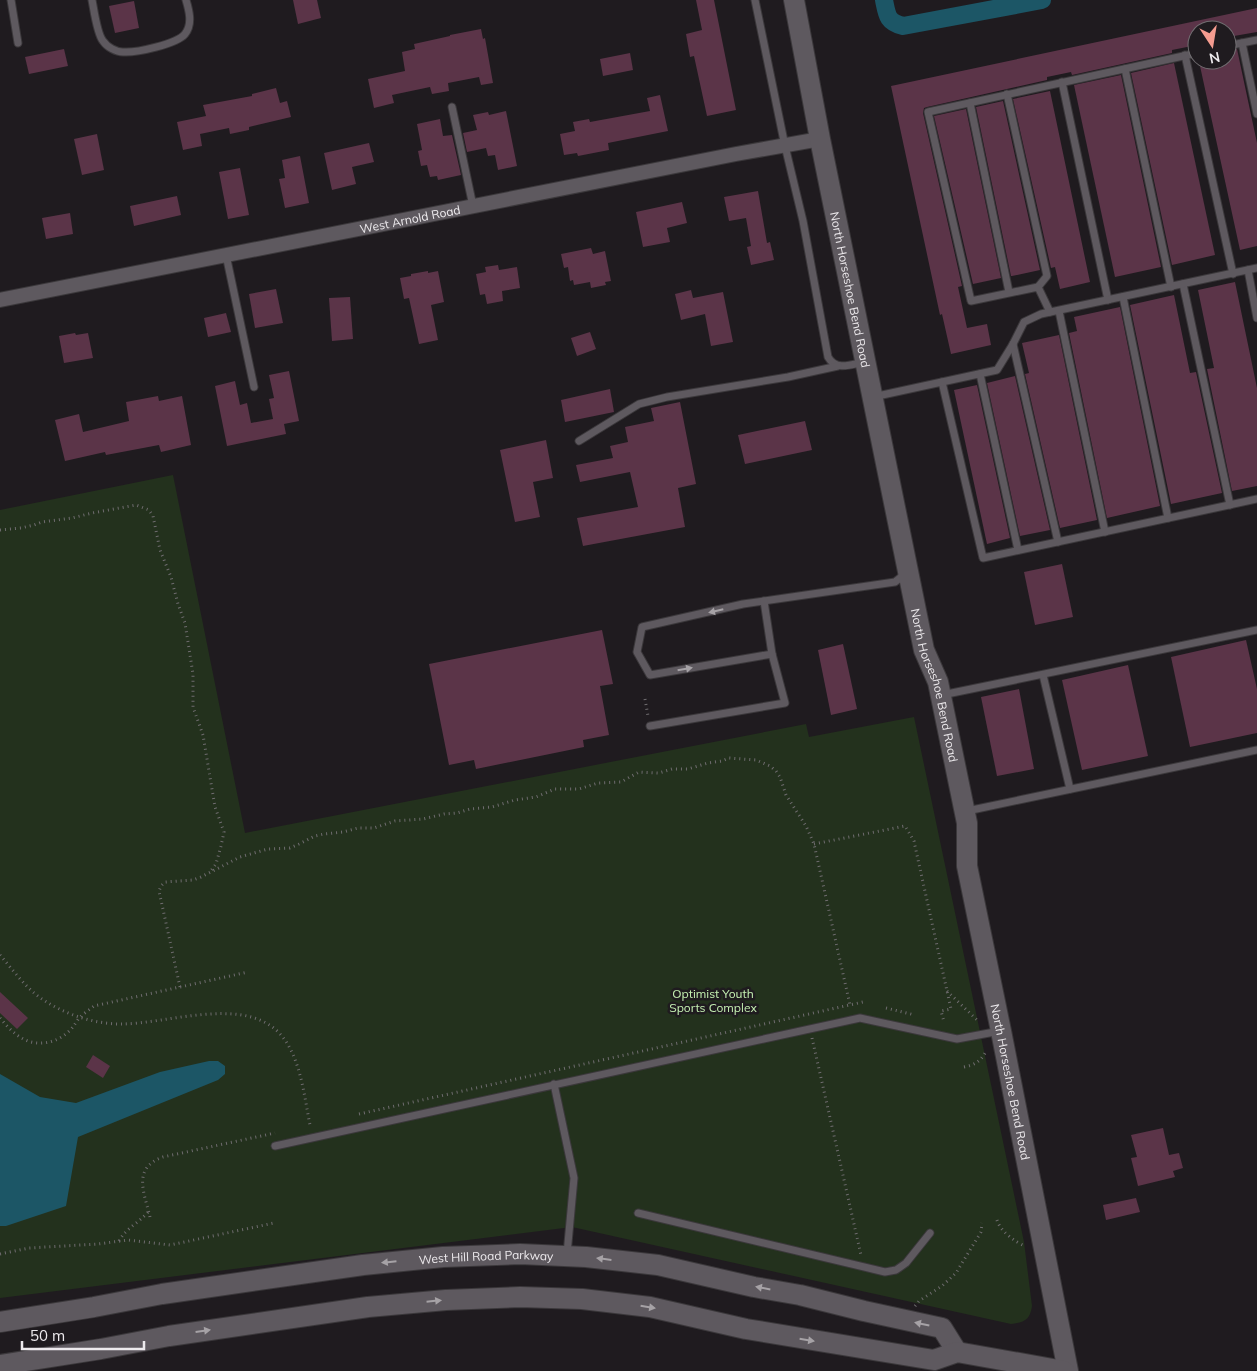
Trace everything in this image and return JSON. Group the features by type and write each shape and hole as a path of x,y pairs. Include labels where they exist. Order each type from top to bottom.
{"street":[{"name":"North Horseshoe Bend Road","path":"794,0 820,139 924,650 938,682 967,823 967,866 1068,1371"},
{"name":"West Arnold Road","path":"0,300 820,139"},
{"name":"West Hill Road Parkway","path":"0,1322 162,1294 363,1265 443,1257 520,1254 586,1257 658,1265 800,1295 942,1328 957,1352"},
{"path":"0,1365 169,1336 368,1307 446,1300 520,1297 582,1299 650,1307 754,1330 934,1360 957,1352 1064,1371"}],"lane":[{"path":"11,0 18,43"},
{"path":"92,0 103,41 112,49 122,52 164,45 186,34 190,22 186,0"},
{"path":"755,0 785,146 803,221 828,357 832,363 838,366"},
{"path":"1237,44 1257,40"},
{"path":"1242,43 1257,114"},
{"path":"1007,94 1047,276 1038,287 971,301 928,112 970,102 1185,55 1233,274"},
{"path":"1125,68 1172,287"},
{"path":"1062,82 1108,300"},
{"path":"970,102 1009,292"},
{"path":"452,107 474,206"},
{"path":"226,255 254,387"},
{"path":"873,397 997,370 1024,322 1041,314 1257,268"},
{"path":"1248,270 1257,318"},
{"path":"1184,284 1230,505"},
{"path":"1038,287 1050,312"},
{"path":"1122,297 1168,518"},
{"path":"1059,311 1105,532"},
{"path":"1013,344 1058,542"},
{"path":"579,441 639,404 667,397 866,362"},
{"path":"980,374 1018,550"},
{"path":"942,382 983,558 1257,499"},
{"path":"772,654 650,675 637,652 642,627 744,604 895,582 908,572"},
{"path":"650,726 785,703 772,654 764,601"},
{"path":"941,695 1257,630"},
{"path":"1043,674 1070,789"},
{"path":"964,812 1257,750"},
{"path":"275,1146 860,1018 957,1039 1001,1030"},
{"path":"554,1084 574,1178 567,1256"},
{"path":"638,1213 885,1272 896,1270 906,1263 930,1233"}],"path":[{"path":"0,530 20,528 136,504 149,510 153,516 160,550 171,577 185,623 193,682 193,707 203,735 215,807 224,832 216,864 208,874"},
{"path":"645,699 650,726"},
{"path":"180,987 158,891 165,882 193,880 240,857 268,849 290,848 315,836 324,834 358,828 374,828 396,821 423,819 470,809 492,807 515,800 536,797 555,789 579,789 598,783 621,782 639,772 659,773 672,769 688,770 729,758 756,760 776,771 786,795 806,826 814,844 850,1005"},
{"path":"814,844 905,826 914,841 951,1009 941,1011 944,1022"},
{"path":"0,955 36,995 46,1002 80,1017 104,1023 127,1024 203,1015 231,1014 251,1016 264,1022 276,1030 292,1052 300,1078 310,1125"},
{"path":"0,1018 19,1037 30,1042 44,1044 66,1034 75,1026 80,1017 94,1006 248,972"},
{"path":"946,990 977,1020"},
{"path":"886,1008 915,1014"},
{"path":"812,1038 861,1255"},
{"path":"964,1067 973,1065 986,1053"},
{"path":"119,1241 128,1229 148,1212"},
{"path":"997,1220 1001,1228 1019,1244 1026,1247"},
{"path":"0,1254 29,1248 98,1244 128,1240 170,1245 274,1223"},
{"path":"913,1308 919,1301 942,1286 956,1273 981,1232 982,1223"}],"green space":[{"name":"Optimist Youth Sports Complex","path":"173,475 245,833 806,724 809,737 914,717 1024,1242 1032,1306 1026,1320 1011,1324 572,1227 0,1298 0,510"}],"water":[{"path":"209,1061 218,1061 225,1066 225,1074 218,1080 78,1137 66,1206 6,1226 0,1226 0,1074 40,1097 76,1103 160,1072"}],"building":[{"path":"293,0 317,0 321,18 298,24"},
{"path":"696,0 714,0 736,110 707,116 694,56 690,57 686,34 702,30"},
{"path":"134,1 139,28 115,33 109,6"},
{"path":"1257,8 1257,32 1237,35 1237,20 1201,20"},
{"path":"1187,23 1187,47 1172,50 1172,53 1072,75 1071,72 1047,77 1047,80 924,108 923,113 962,286 958,287 967,328 987,324 991,345 951,354 942,314 940,315 891,86"},
{"path":"481,29 483,39 485,38 493,83 481,85 479,77 448,83 449,91 432,94 430,87 392,95 394,103 374,108 368,79 405,71 402,52 415,49 414,44"},
{"path":"64,49 68,66 29,74 25,57"},
{"path":"1237,49 1257,143 1257,246 1240,250 1201,70 1237,70"},
{"path":"630,53 633,70 603,76 600,59"},
{"path":"1174,63 1215,255 1172,265 1131,73"},
{"path":"1121,75 1161,267 1115,277 1074,85"},
{"path":"276,88 280,103 287,101 291,117 249,127 249,130 230,134 229,128 200,134 202,146 183,150 177,122 206,116 203,105 252,96 252,94"},
{"path":"1050,91 1090,282 1060,289 1055,267 1051,268 1013,99"},
{"path":"660,95 668,131 608,143 609,150 578,156 577,153 564,155 560,134 575,131 573,122 589,119 590,122 650,111 647,98"},
{"path":"1003,101 1040,270 1012,276 976,107"},
{"path":"966,109 1001,278 973,284 934,116"},
{"path":"506,111 517,166 498,170 495,155 488,156 486,148 467,152 463,133 477,130 473,115 488,112 489,115"},
{"path":"440,119 443,136 452,135 461,175 438,180 437,176 430,177 427,165 421,166 418,151 422,150 417,124"},
{"path":"97,134 104,170 82,175 74,139"},
{"path":"369,143 374,162 352,167 356,184 332,190 324,153"},
{"path":"300,156 309,203 285,208 279,179 285,178 282,160"},
{"path":"240,168 249,215 228,219 219,172"},
{"path":"758,191 767,243 770,242 774,260 751,265 747,247 751,246 746,218 729,221 724,197"},
{"path":"177,196 181,215 134,226 130,206"},
{"path":"682,202 687,223 667,228 670,242 643,247 636,212"},
{"path":"70,213 73,234 46,239 42,218"},
{"path":"591,248 593,254 605,251 611,281 605,282 606,285 591,288 590,282 574,285 573,280 570,281 568,267 564,268 561,254"},
{"path":"498,265 499,270 517,267 520,288 502,291 503,301 487,304 485,294 480,295 476,274 486,272 485,267"},
{"path":"428,271 428,273 438,271 444,302 431,305 438,340 419,344 409,298 404,299 400,278"},
{"path":"1235,282 1257,388 1257,486 1232,491 1207,369 1214,368 1198,290"},
{"path":"276,289 283,323 255,328 249,294"},
{"path":"691,290 693,298 723,292 733,342 711,346 705,314 681,320 675,294"},
{"path":"1174,295 1190,373 1196,372 1222,493 1171,504 1130,305"},
{"path":"350,297 353,339 332,341 329,298"},
{"path":"1120,307 1160,506 1107,518 1069,333 1077,331 1074,317"},
{"path":"226,313 231,332 208,337 204,318"},
{"path":"590,332 596,349 577,356 571,338"},
{"path":"75,333 76,335 88,333 93,358 64,363 59,336"},
{"path":"1059,335 1097,520 1060,528 1025,374 1029,373 1022,343"},
{"path":"289,371 299,421 284,424 286,434 227,446 215,386 235,381 240,405 247,403 251,423 273,419 269,399 274,398 269,375"},
{"path":"1015,376 1050,530 1020,536 987,383"},
{"path":"977,385 1010,538 987,544 954,390"},
{"path":"610,389 614,412 565,422 561,400"},
{"path":"158,396 159,401 182,396 191,445 161,452 159,445 106,455 105,452 65,461 55,420 79,414 83,432 129,421 126,402"},
{"path":"680,402 696,484 678,488 685,527 583,546 577,518 638,507 630,472 580,482 576,465 613,458 610,446 628,442 625,427 654,421 651,408"},
{"path":"805,421 812,450 745,464 738,435"},
{"path":"546,440 553,478 533,482 540,517 515,522 500,450"},
{"path":"1062,564 1073,617 1035,625 1024,572"},
{"path":"602,630 613,684 600,686 609,735 583,740 584,747 476,769 474,760 449,765 429,664"},
{"path":"1246,640 1257,689 1257,733 1190,747 1171,657"},
{"path":"843,644 857,709 831,715 818,650"},
{"path":"1128,665 1148,756 1082,770 1062,680"},
{"path":"1019,689 1034,769 997,776 981,697"},
{"path":"0,992 28,1018 17,1029 0,1013"},
{"path":"93,1055 110,1066 103,1078 86,1067"},
{"path":"1163,1128 1169,1155 1179,1153 1183,1168 1173,1171 1175,1177 1138,1186 1131,1158 1137,1157 1131,1135"},
{"path":"1136,1198 1140,1212 1106,1220 1103,1205"}],"waterway":[{"path":"884,0 891,20 903,26 1042,0"}]}
